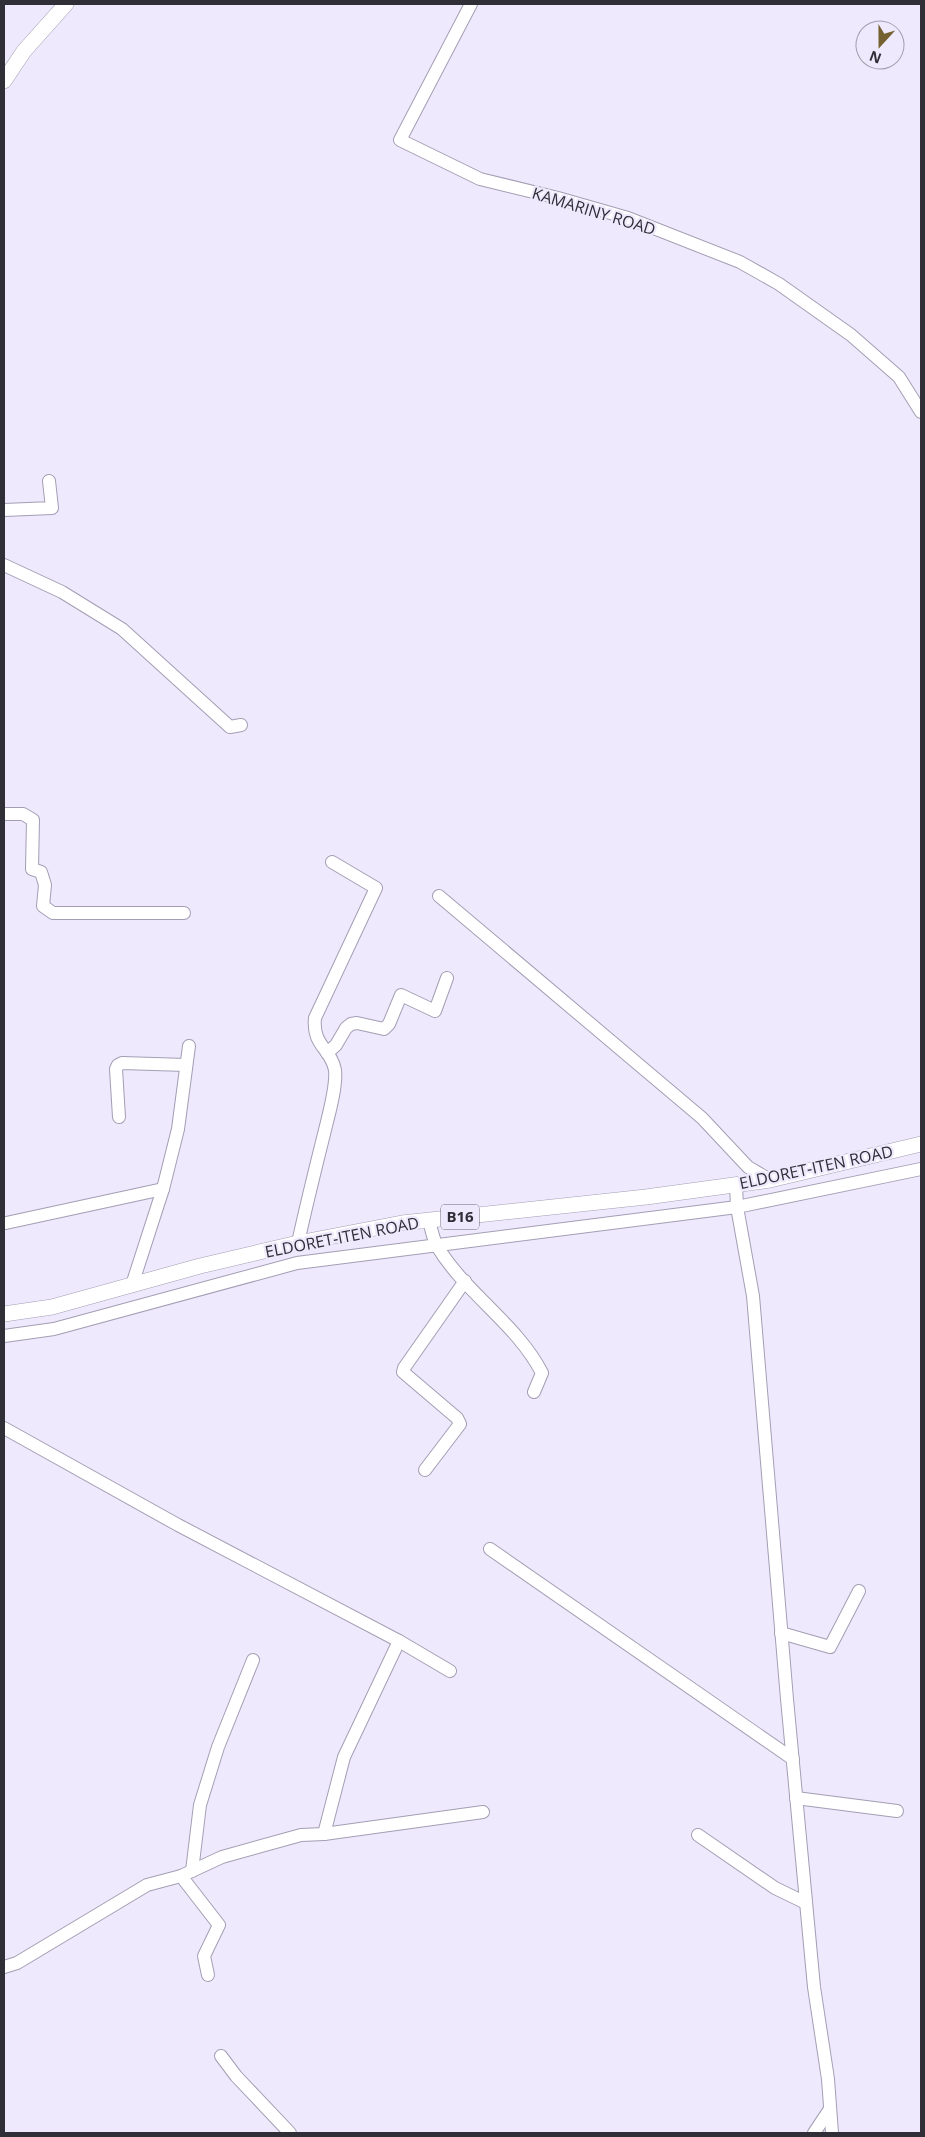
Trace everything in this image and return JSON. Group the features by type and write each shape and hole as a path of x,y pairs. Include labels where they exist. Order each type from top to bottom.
{"main road":[{"path":"4,81 24,50 66,4"},
{"name":"ELDORET-ITEN ROAD","path":"4,1314 52,1307 200,1266 298,1243 402,1223 646,1196 770,1180 921,1144"}],"street":[{"name":"KAMARINY ROAD","path":"471,4 400,140 480,179 558,198 628,218 740,262 779,284 851,334 899,376 921,412"},
{"path":"4,510 52,508 49,481"},
{"path":"4,565 62,592 122,629 230,727 241,725"},
{"path":"4,814 24,814 33,820 32,869 41,872 44,885 42,906 53,913 184,913"},
{"path":"298,1243 332,1100 335,1069 318,1041 314,1030 316,1018 376,888 332,862"},
{"path":"439,896 523,969 702,1118 748,1167 770,1180"},
{"path":"327,1053 336,1045 346,1028 351,1024 357,1023 384,1029 389,1024 401,995 435,1011 447,978"},
{"path":"132,1285 163,1189 178,1129 188,1046"},
{"path":"119,1117 116,1069 118,1065 122,1063 186,1065"},
{"path":"4,1336 54,1330 297,1262 737,1207 921,1170"},
{"path":"736,1184 737,1207 754,1296 796,1798 814,1987 828,2079 832,2133"},
{"path":"6,1223 163,1189"},
{"path":"429,1220 436,1245 465,1281 534,1357 542,1373 534,1392"},
{"path":"425,1470 460,1424 457,1418 403,1372 465,1281"},
{"path":"4,1428 178,1525 399,1641 450,1670"},
{"path":"490,1549 793,1759"},
{"path":"782,1633 830,1647 858,1591"},
{"path":"324,1834 344,1757 399,1641"},
{"path":"208,1975 204,1956 219,1926 186,1873 200,1805 218,1746 253,1660"},
{"path":"796,1798 897,1811"},
{"path":"4,1967 17,1963 147,1885 186,1873 222,1857 302,1835 324,1834 483,1812"},
{"path":"698,1835 775,1888 806,1903"},
{"path":"221,2056 236,2076 290,2133"},
{"path":"814,2133 830,2110"}]}
